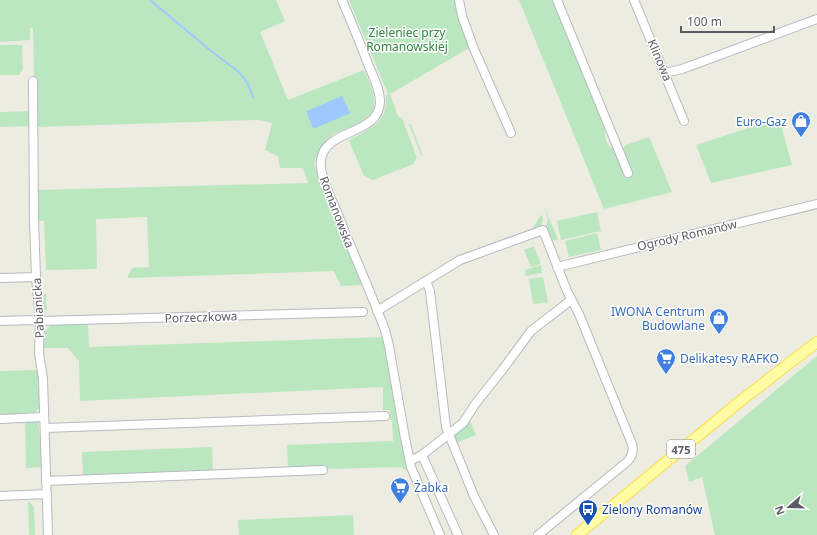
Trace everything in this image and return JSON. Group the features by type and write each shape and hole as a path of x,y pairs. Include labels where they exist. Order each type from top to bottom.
{"main road":[{"name":"475","path":"577,535 743,399 817,342"}],"street":[{"name":"Romanowska","path":"342,0 376,84 380,102 377,113 372,120 328,145 322,155 321,166 331,199 378,311 389,346 410,461 440,535"},
{"path":"459,0 462,16 474,49 510,133"},
{"path":"557,0 628,173"},
{"name":"Klinowa","path":"634,0 684,121"},
{"path":"665,73 672,70 682,69 817,19"},
{"name":"Pabianicka","path":"33,81 34,220 36,277 40,321 39,354 43,379 48,535"},
{"name":"Ogrody Romanów","path":"557,267 817,204"},
{"path":"378,311 460,260 542,230 570,300 579,314 632,444 633,450 628,461 538,535"},
{"path":"0,278 36,277"},
{"path":"426,281 430,291 446,426 474,496 494,535"},
{"path":"410,461 422,455 463,422 476,403 503,370 530,331 570,300"},
{"name":"Porzeczkowa","path":"0,321 363,312"},
{"path":"0,419 44,416"},
{"path":"44,428 385,416"},
{"path":"422,455 458,535"},
{"path":"46,480 323,470"},
{"path":"0,496 47,494"}],"green space":[{"path":"0,0 276,0 285,21 260,32 288,100 364,70 373,92 374,105 372,112 361,122 338,132 326,140 317,154 314,164 362,285 341,286 334,271 127,278 132,268 149,267 147,217 96,219 97,269 46,270 44,221 36,221 36,190 308,183 303,168 280,168 278,156 265,150 272,123 259,120 35,127 33,28 30,28 30,40 0,42"},
{"name":"Zieleniec przy Romanowskiej","path":"349,0 457,0 458,13 469,48 390,94 398,116 402,118 417,158 413,164 373,180 364,176 349,140 364,132 381,119 386,105 386,96 388,94"},
{"path":"519,0 554,0 605,127 605,137 607,143 614,150 622,149 626,145 649,137 672,192 604,209"},
{"path":"0,45 22,45 23,70 19,75 0,75"},
{"path":"32,111 32,126 0,127 0,112"},
{"path":"779,118 792,165 711,183 696,145"},
{"path":"409,124 411,124 422,154 421,156"},
{"path":"543,203 558,240 551,241 546,228 548,218"},
{"path":"597,212 601,231 561,240 557,221"},
{"path":"542,215 543,220 541,225 534,231 533,228"},
{"path":"597,233 601,250 569,257 565,241"},
{"path":"534,246 541,264 531,267 524,250"},
{"path":"541,265 542,273 526,276 525,270"},
{"path":"543,277 548,302 533,304 529,279"},
{"path":"39,294 46,294 47,311 40,305"},
{"path":"88,324 89,347 383,337 407,468 404,470 402,467 327,469 326,465 315,465 313,467 288,468 287,445 393,441 393,420 390,420 390,410 383,410 383,387 80,401 79,361 68,348 42,348 41,335 51,325"},
{"path":"817,356 817,535 715,535 702,477 689,482 685,466"},
{"path":"39,370 41,404 36,412 25,415 0,415 0,371"},
{"path":"36,421 38,423 41,444 42,467 26,468 25,422"},
{"path":"469,422 471,423 476,435 456,443 454,437 455,435"},
{"path":"212,447 213,471 83,475 82,452"},
{"path":"28,501 34,507 35,535 29,535"},
{"path":"353,515 354,535 239,535 238,520"}],"water":[{"path":"342,96 350,113 313,128 307,111"}],"waterway":[{"path":"150,0 211,51 239,72 247,82 253,97"}],"place":[{"name":"Euro-Gaz","path":"801,138"},
{"name":"IWONA Centrum Budowlane","path":"719,335"},
{"name":"Delikatesy RAFKO","path":"666,375"},
{"name":"Żabka","path":"400,504"},
{"name":"Zielony Romanów","path":"588,526"}]}
